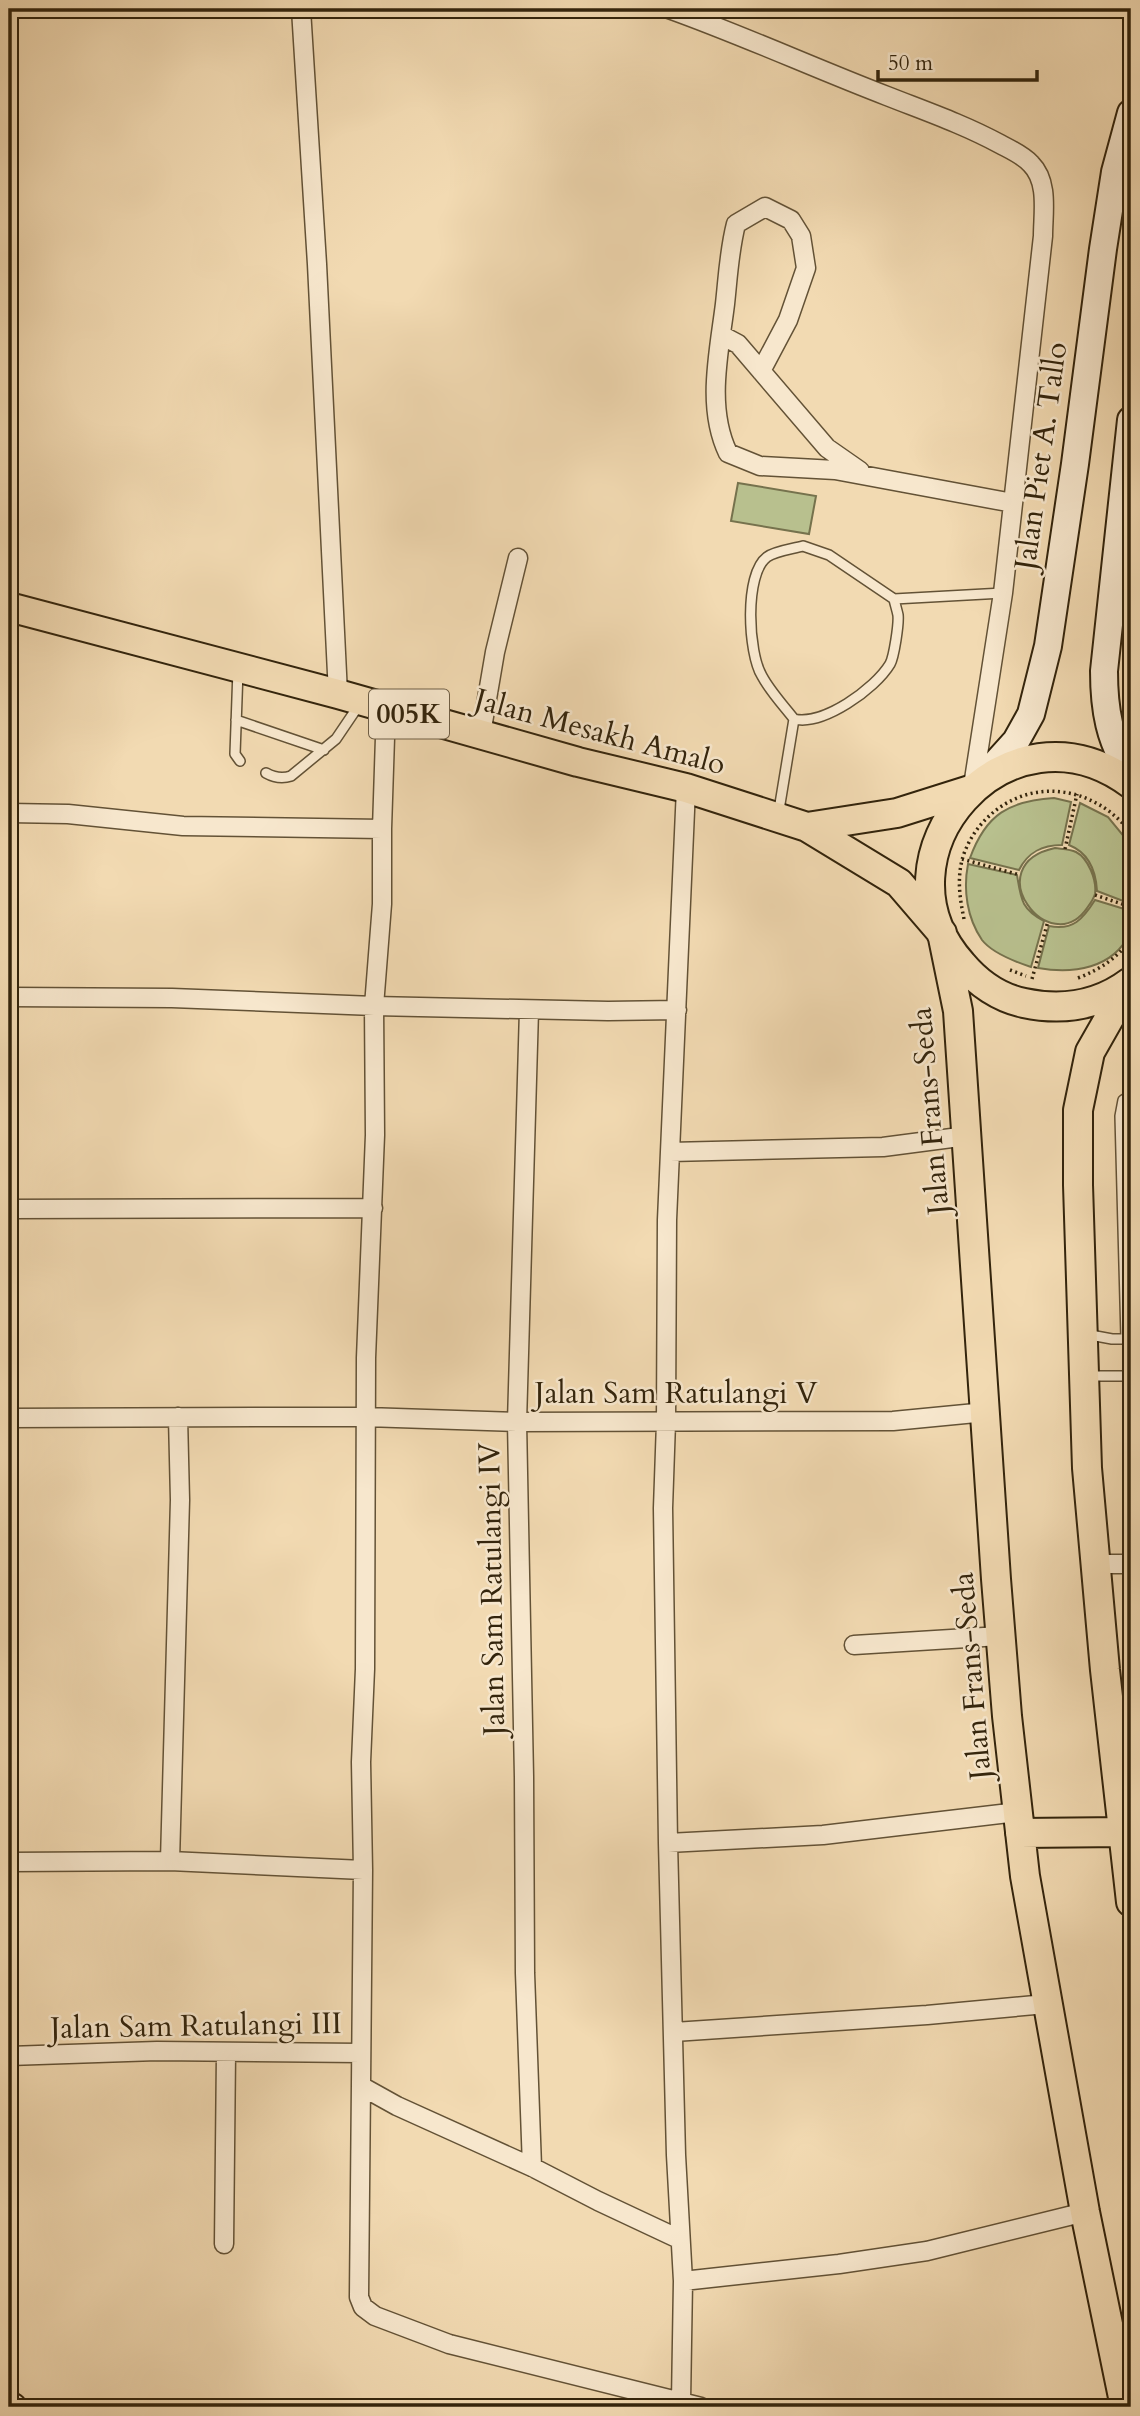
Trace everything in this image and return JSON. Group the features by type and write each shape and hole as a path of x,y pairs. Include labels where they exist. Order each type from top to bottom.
{"main road":[{"name":"Jalan Piet A. Tallo","path":"973,789 1016,741 1031,714 1048,646 1075,464 1102,249 1115,172 1131,113"},
{"path":"1131,420 1104,671 1104,703 1110,733 1120,757 1131,773"},
{"name":"Jalan Mesakh Amalo","path":"9,607 578,762 687,788 807,827 899,883 942,933"},
{"path":"1131,784 1095,764 1070,758 1043,758 1018,763 994,773 973,789 955,808 942,831 934,855 931,882 933,908 954,956 972,975 993,990 1016,1001 1042,1007 1068,1007 1093,1002 1131,984"},
{"name":"Jalan Mesakh Amalo","path":"807,827 897,813 973,789"},
{"name":"Jalan Frans-Seda","path":"942,933 958,1011 1000,1636 1025,1875 1085,2212 1125,2407"},
{"path":"1131,984 1090,1052 1078,1110 1087,1468 1105,1670 1131,1902"},
{"path":"1019,1822 1124,1832"}],"street":[{"path":"301,9 317,264 362,701 382,829 382,904 374,1006 373,1208 366,1417 366,1669 361,1762 361,2053"},
{"path":"668,9 773,48 807,65 980,133 1021,155 1033,166 1041,181 1044,197 1043,236 1003,593 973,789"},
{"path":"761,371 788,320 806,268 801,236 791,220 765,207 736,224 729,248 715,378 721,438 728,453 760,466 835,470 1013,503"},
{"path":"721,335 738,344 827,448 866,475"},
{"path":"481,734 495,652 517,558"},
{"path":"681,2402 683,2281 679,2239 668,1843 663,1508 667,1220 687,788"},
{"path":"9,813 68,814 183,826 382,829"},
{"path":"9,996 172,998 528,1010 677,1010"},
{"name":"Jalan Sam Ratulangi IV","path":"528,1010 517,1422 525,1973 532,2167"},
{"path":"670,1152 883,1147 967,1136"},
{"path":"9,1209 373,1208"},
{"name":"Jalan Sam Ratulangi V","path":"9,1418 366,1417 517,1422 893,1421 986,1412"},
{"path":"170,1861 180,1514 178,1417"},
{"path":"1095,1564 1131,1564"},
{"path":"854,1645 1000,1636"},
{"path":"668,1843 1019,1822"},
{"path":"9,1862 170,1861 363,1870"},
{"path":"674,2032 1046,2004"},
{"name":"Jalan Sam Ratulangi III","path":"9,2056 157,2051 361,2053 357,2276 363,2307 375,2316 449,2344 701,2407"},
{"path":"224,2244 226,2053"},
{"path":"361,2086 397,2106 532,2167 679,2239"},
{"path":"683,2281 839,2264 927,2251 1085,2212"}],"lane":[{"path":"894,599 899,618 891,663 869,687 844,705 818,719 794,719 760,674 755,653 751,624 752,592 756,569 767,556 803,546 829,555 894,599 1003,593"},
{"path":"238,668 235,754 240,761"},
{"path":"266,773 284,779 291,776 336,739 362,701"},
{"path":"778,817 794,719"},
{"path":"236,720 324,750"},
{"path":"1083,1334 1128,1339 1120,1116 1123,1100 1131,1095"},
{"path":"1084,1376 1131,1376"}],"path":[{"path":"970,929 964,920 958,889 962,859 979,827 1007,803 1041,791 1077,794 1107,808 1131,833"},
{"path":"1065,849 1077,794"},
{"path":"962,859 1020,875"},
{"path":"1095,895 1131,907"},
{"path":"1032,979 1048,921"},
{"path":"1068,979 1079,978 1102,968 1121,953 1131,939"},
{"path":"1003,967 1032,979 1044,980"}],"green space":[{"path":"738,483 816,496 809,534 731,521"},
{"path":"1054,798 1071,802 1062,845 1048,846 1036,851 1019,870 970,858 984,830 1001,813 1024,802"},
{"path":"1080,803 1108,817 1131,845 1131,904 1097,891 1090,864 1082,853 1069,845"},
{"path":"1055,848 1071,850 1084,859 1091,870 1095,888 1088,906 1072,922 1055,924 1040,917 1028,905 1021,889 1021,872 1032,858"},
{"path":"968,864 1017,875 1026,908 1044,921 1031,967 998,953 982,940 968,904"},
{"path":"1095,900 1131,911 1131,931 1123,945 1103,961 1091,966 1065,970 1038,968 1049,926 1071,925 1086,913"}]}
